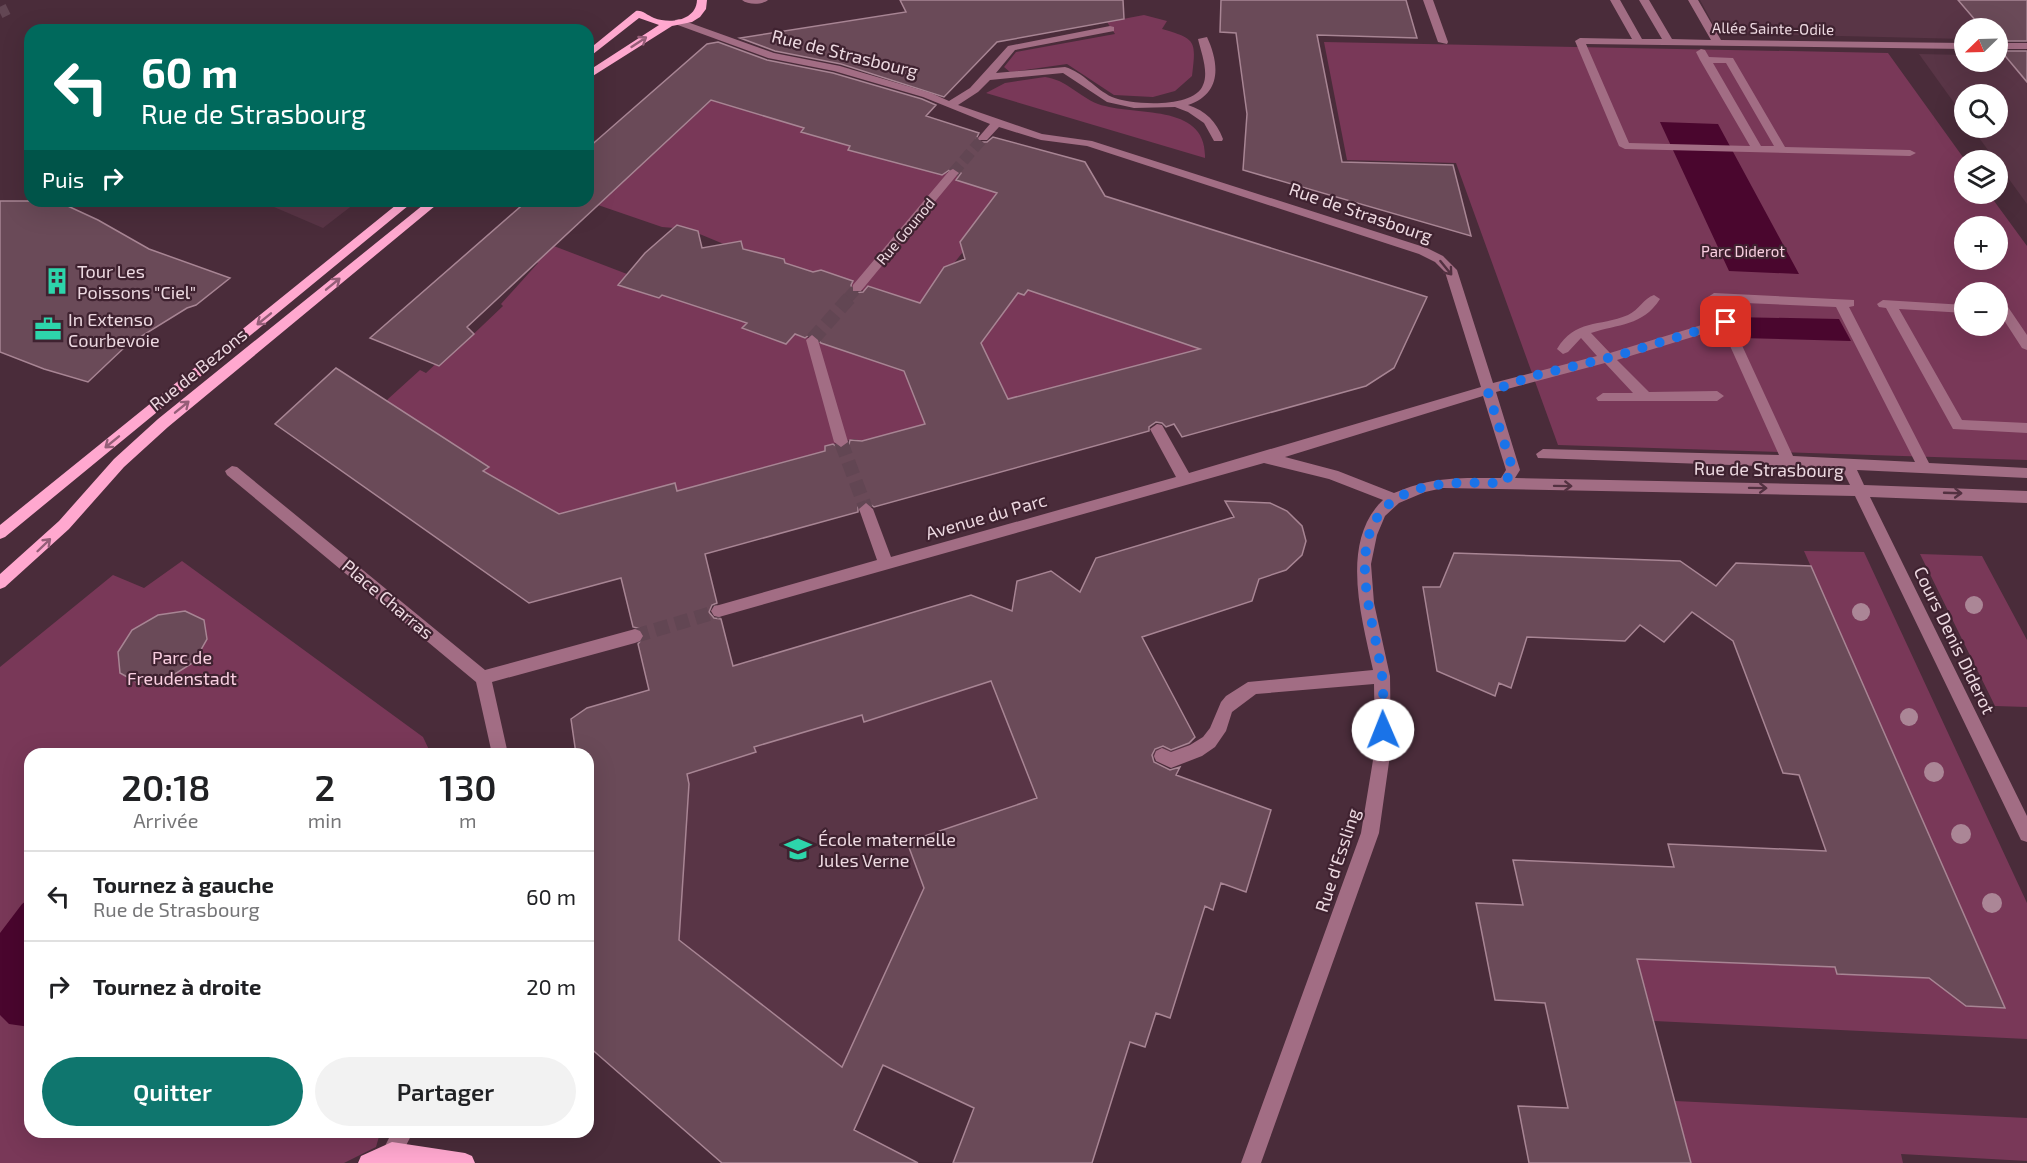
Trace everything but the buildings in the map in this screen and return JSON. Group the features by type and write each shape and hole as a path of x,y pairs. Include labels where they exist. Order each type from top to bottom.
{"main road":[{"path":"594,50 639,13 640,5 645,0"},
{"path":"594,72 673,23 697,15 706,1"},
{"path":"639,13 650,21 673,23"},
{"name":"Rue de Bezons","path":"0,533 401,207"},
{"name":"Rue de Bezons","path":"0,583 64,525 119,463 163,423 428,207"},
{"path":"368,1163 392,1152 465,1163"}],"street":[{"path":"747,0 763,0"},
{"path":"1428,0 1443,42"},
{"path":"1615,0 1638,41"},
{"path":"1644,0 1668,41"},
{"path":"1693,0 1717,42"},
{"name":"Rue de Strasbourg","path":"673,23 772,56 836,68 927,95 997,123 1041,137 1088,143 1396,242 1439,259 1451,270 1513,470 1504,483"},
{"path":"950,105 974,90 1012,48 1110,29"},
{"path":"1178,105 1194,99 1205,91 1209,84 1203,39"},
{"name":"Allée Sainte-Odile","path":"1757,149 1625,147 1580,41 1954,46"},
{"path":"1695,42 1757,149 1910,153"},
{"path":"2008,46 2027,46"},
{"path":"1706,60 1729,60 1782,150"},
{"path":"987,77 1064,70 1112,100 1134,104 1178,105 1195,110 1207,119 1218,139"},
{"path":"983,138 997,123"},
{"name":"Rue Gounod","path":"857,288 952,173"},
{"path":"1788,461 1714,297 1845,302 1926,468"},
{"path":"1563,349 1568,338 1581,331 1627,322 1649,308 1654,299"},
{"path":"1954,308 1886,304 1958,425 2027,428"},
{"path":"2008,316 2027,345"},
{"name":"Avenue du Parc","path":"719,611 1162,487 1488,392 1533,376 1608,358 1726,322"},
{"path":"1581,331 1645,397"},
{"path":"812,340 841,442"},
{"path":"1603,398 1717,396"},
{"path":"1157,429 1185,480"},
{"path":"1543,454 1788,461 2027,473"},
{"name":"Avenue du Parc","path":"1263,458 1305,465 1359,483 1394,499"},
{"name":"Cours Denis Diderot","path":"1847,465 2027,834"},
{"name":"Place Charras","path":"232,471 483,678"},
{"name":"Rue d'Essling","path":"1251,1163 1370,833 1383,748 1382,676 1366,603 1364,564 1370,535 1380,513 1394,499 1423,487 1443,483 1504,483"},
{"name":"Rue de Strasbourg","path":"1504,483 1555,486 1859,490 2027,497"},
{"path":"866,509 886,564"},
{"path":"499,748 483,678 635,636"},
{"path":"1162,756 1170,760 1203,748 1218,731 1227,703 1236,695 1254,687 1382,676"},
{"path":"392,1152 400,1138"}],"shaded area":[{"path":"1700,0 2027,0 2008,18 1954,18 1954,39 1718,33"},
{"path":"1919,54 1954,55 1954,72 2008,72 2008,56 2027,56 2027,204 2008,178 2008,150 1988,150 1979,138 2008,138 2008,84 1954,84 1954,103"},
{"path":"1660,122 1718,124 1799,274 1729,271"},
{"path":"274,207 350,207 323,228"},
{"path":"1731,317 1839,319 1851,341 1741,338"},
{"name":"École maternelle Jules Verne","path":"1150,653 1194,734 1192,743 1182,749 916,840 911,853 924,888 842,1067 679,940 682,789 689,786 686,768 724,762 756,752 754,747 862,715 864,722 951,694 948,683"},
{"path":"24,902 24,1026 9,1024 0,1015 0,933"}],"green space":[{"path":"1144,15 1167,21 1162,29 1182,36 1192,43 1194,55 1192,76 1175,91 1153,97 1114,95 1067,64 1010,72 1004,67 1016,52 1115,34 1107,22"},
{"name":"Parc Diderot","path":"1324,42 1888,53 1958,150 1954,150 1954,204 1996,204 2005,216 1954,216 1954,270 2008,270 2008,220 2027,246 2027,460 1558,445 1456,163 1347,160"},
{"path":"1045,77 1060,81 1098,104 1166,115 1182,120 1194,128 1202,140 1205,158 986,93 1005,83"},
{"path":"714,97 804,128 802,132 1013,191 975,229 970,228 960,242 961,246 966,248 951,267 944,267 929,301 920,303 899,296 896,300 885,298 783,264 784,258 741,252 741,244 734,242 726,245 678,225 674,228 662,227 598,205"},
{"path":"546,243 627,274 619,285 658,298 664,293 747,323 743,328 785,344 795,333 873,361 877,356 909,367 907,378 921,413 935,422 862,441 854,439 825,446 825,451 677,491 675,484 560,521 481,473 488,466 412,417 408,419 385,405 388,399 420,370 426,373 458,343 462,345 503,306 501,304 538,263 529,259"},
{"path":"1033,285 1319,336 1072,382 1047,389 1009,409 978,347 1018,293 1025,294"},
{"path":"1804,551 1864,552 2027,903 2027,1039 1654,1021 1637,959 1835,967 1837,974 1930,978 1966,1006 2005,1008"},
{"path":"1920,554 1982,556 2027,640 2027,707 1995,706"},
{"name":"Parc de Freudenstadt","path":"182,561 423,737 428,748 24,748 24,1138 379,1138 376,1147 344,1163 0,1163 0,667 113,575 144,588"},
{"path":"1675,1101 2027,1118 2027,1161 1901,1154 1903,1163 1691,1163"}],"tunnel":[{"path":"0,13 8,9"},
{"path":"953,173 983,138"},
{"path":"848,298 857,288"},
{"path":"812,340 850,297"},
{"path":"841,442 866,509"},
{"path":"635,636 719,611"}],"place":[{"name":"Tour Les Poissons \"Ciel\"","path":"57,281"},
{"name":"In Extenso Courbevoie","path":"48,329"},
{"name":"École maternelle Jules Verne","path":"798,849"}],"route":[{"path":"1383,730 1382,676 1366,603 1364,564 1370,535 1380,513 1394,499 1423,487 1443,483 1504,483 1513,470 1488,392 1533,376 1616,356 1726,322"}]}
